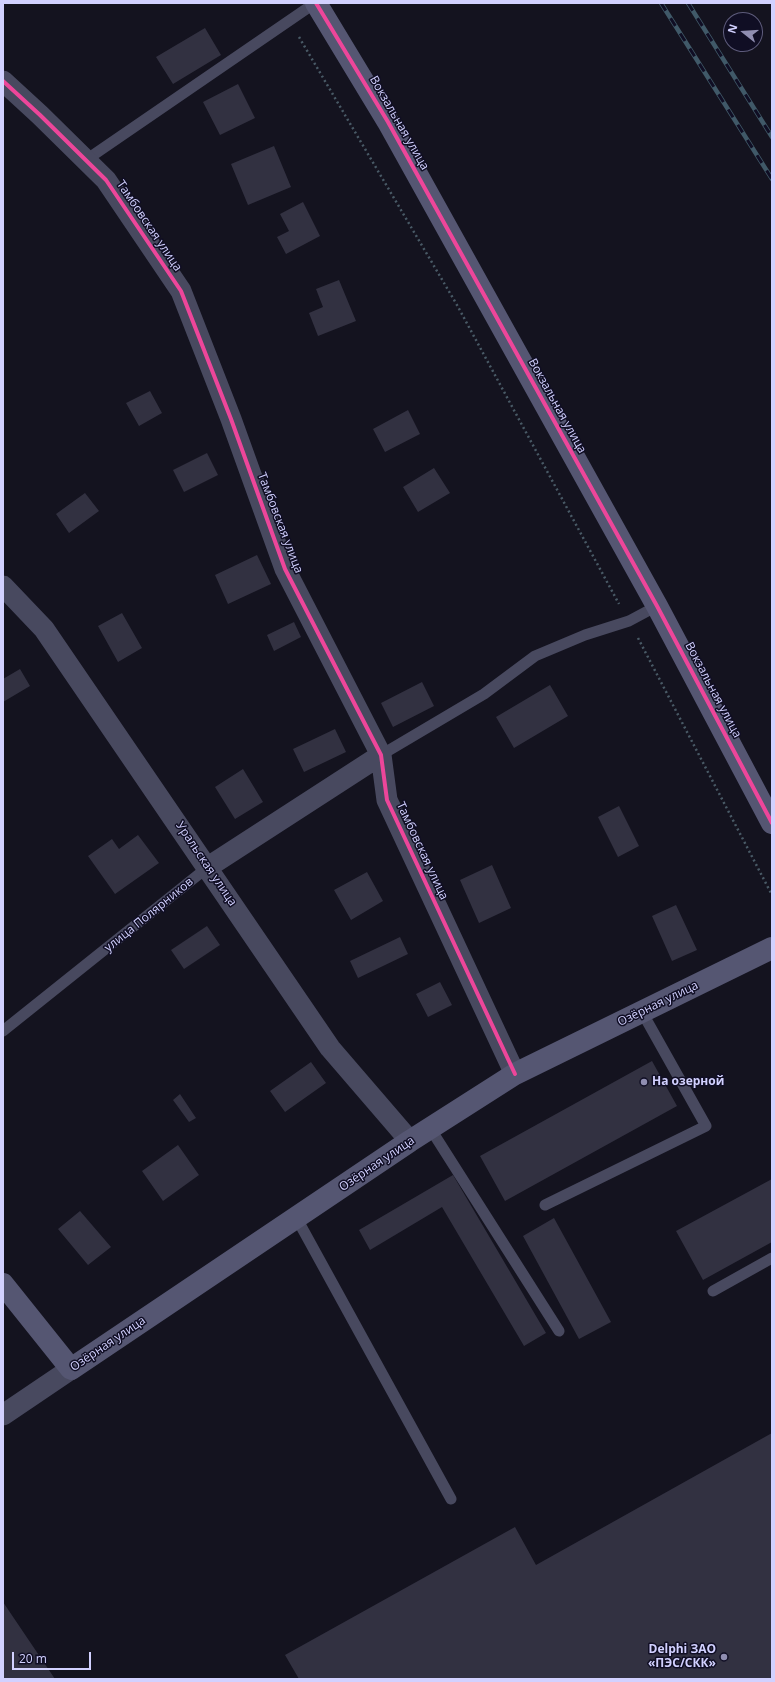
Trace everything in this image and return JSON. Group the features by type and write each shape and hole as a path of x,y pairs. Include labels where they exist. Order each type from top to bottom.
{"street":[{"name":"Вокзальная улица","path":"316,3 388,122 657,606 772,823"},
{"name":"Тамбовская улица","path":"3,81 106,180 181,291 231,419 285,568 381,755 387,800 515,1074"},
{"name":"Уральская улица","path":"3,586 44,629 208,867 330,1048 410,1141"},
{"name":"улица Полярников","path":"208,867 381,755"},
{"name":"Озёрная улица","path":"3,1415 410,1141 515,1074 772,948"},
{"path":"3,1284 71,1369"}],"lane":[{"path":"86,160 316,3"},
{"path":"381,755 484,694 535,656 584,635 629,621 657,606"},
{"name":"улица Полярников","path":"3,1031 208,867"},
{"path":"545,1205 706,1126 642,1012"},
{"path":"430,1128 559,1331"},
{"path":"296,1218 451,1499"},
{"path":"713,1291 772,1258"}],"path":[{"path":"290,22 457,305 629,621 772,895"}],"building":[{"path":"205,28 221,55 173,84 156,57"},
{"path":"238,84 255,118 220,135 203,102"},
{"path":"274,146 291,187 248,205 231,164"},
{"path":"303,202 320,236 286,254 277,237 289,231 280,214"},
{"path":"339,280 356,321 318,336 309,313 323,307 316,289"},
{"path":"150,391 162,413 139,426 126,403"},
{"path":"408,410 420,434 385,452 373,429"},
{"path":"207,453 218,475 184,492 173,470"},
{"path":"434,468 450,493 418,512 403,487"},
{"path":"85,493 99,511 69,533 56,514"},
{"path":"257,555 271,584 228,604 215,575"},
{"path":"122,613 142,648 118,662 98,626"},
{"path":"294,622 301,637 274,651 267,635"},
{"path":"20,669 30,686 3,702 3,679"},
{"path":"422,682 434,706 393,727 381,703"},
{"path":"550,685 568,716 514,748 496,717"},
{"path":"335,729 346,752 304,772 293,749"},
{"path":"243,769 263,802 235,819 215,787"},
{"path":"619,806 639,846 618,857 598,817"},
{"path":"138,835 159,863 115,894 88,856 112,839 119,849"},
{"path":"492,865 511,908 479,923 460,880"},
{"path":"367,872 383,901 351,920 334,890"},
{"path":"676,905 697,950 672,961 652,916"},
{"path":"207,926 220,945 184,969 171,950"},
{"path":"400,937 408,954 358,978 350,961"},
{"path":"440,982 452,1005 428,1017 416,994"},
{"path":"652,1061 677,1106 505,1201 480,1156"},
{"path":"311,1062 326,1083 285,1112 270,1091"},
{"path":"180,1094 196,1118 189,1122 173,1100"},
{"path":"178,1145 199,1175 163,1201 142,1171"},
{"path":"453,1175 546,1333 524,1346 442,1207 370,1250 359,1230"},
{"path":"772,1179 772,1242 703,1280 676,1231"},
{"path":"80,1211 111,1247 88,1265 58,1229"},
{"path":"554,1218 611,1322 579,1339 523,1236"},
{"path":"772,1433 772,1679 299,1679 285,1655 515,1527 536,1565"},
{"path":"3,1602 55,1679 3,1679"}],"railway":[{"path":"661,3 772,179"},
{"path":"688,3 772,137"}],"cycle path":[{"path":"316,3 388,122 657,606 772,823"},
{"path":"3,81 106,180 181,291 231,419 285,569 381,755 387,800 515,1074"}],"place":[{"name":"На озерной","path":"644,1082"},
{"name":"Delphi ЗАО «ПЭС/СКК»","path":"724,1657"}]}
